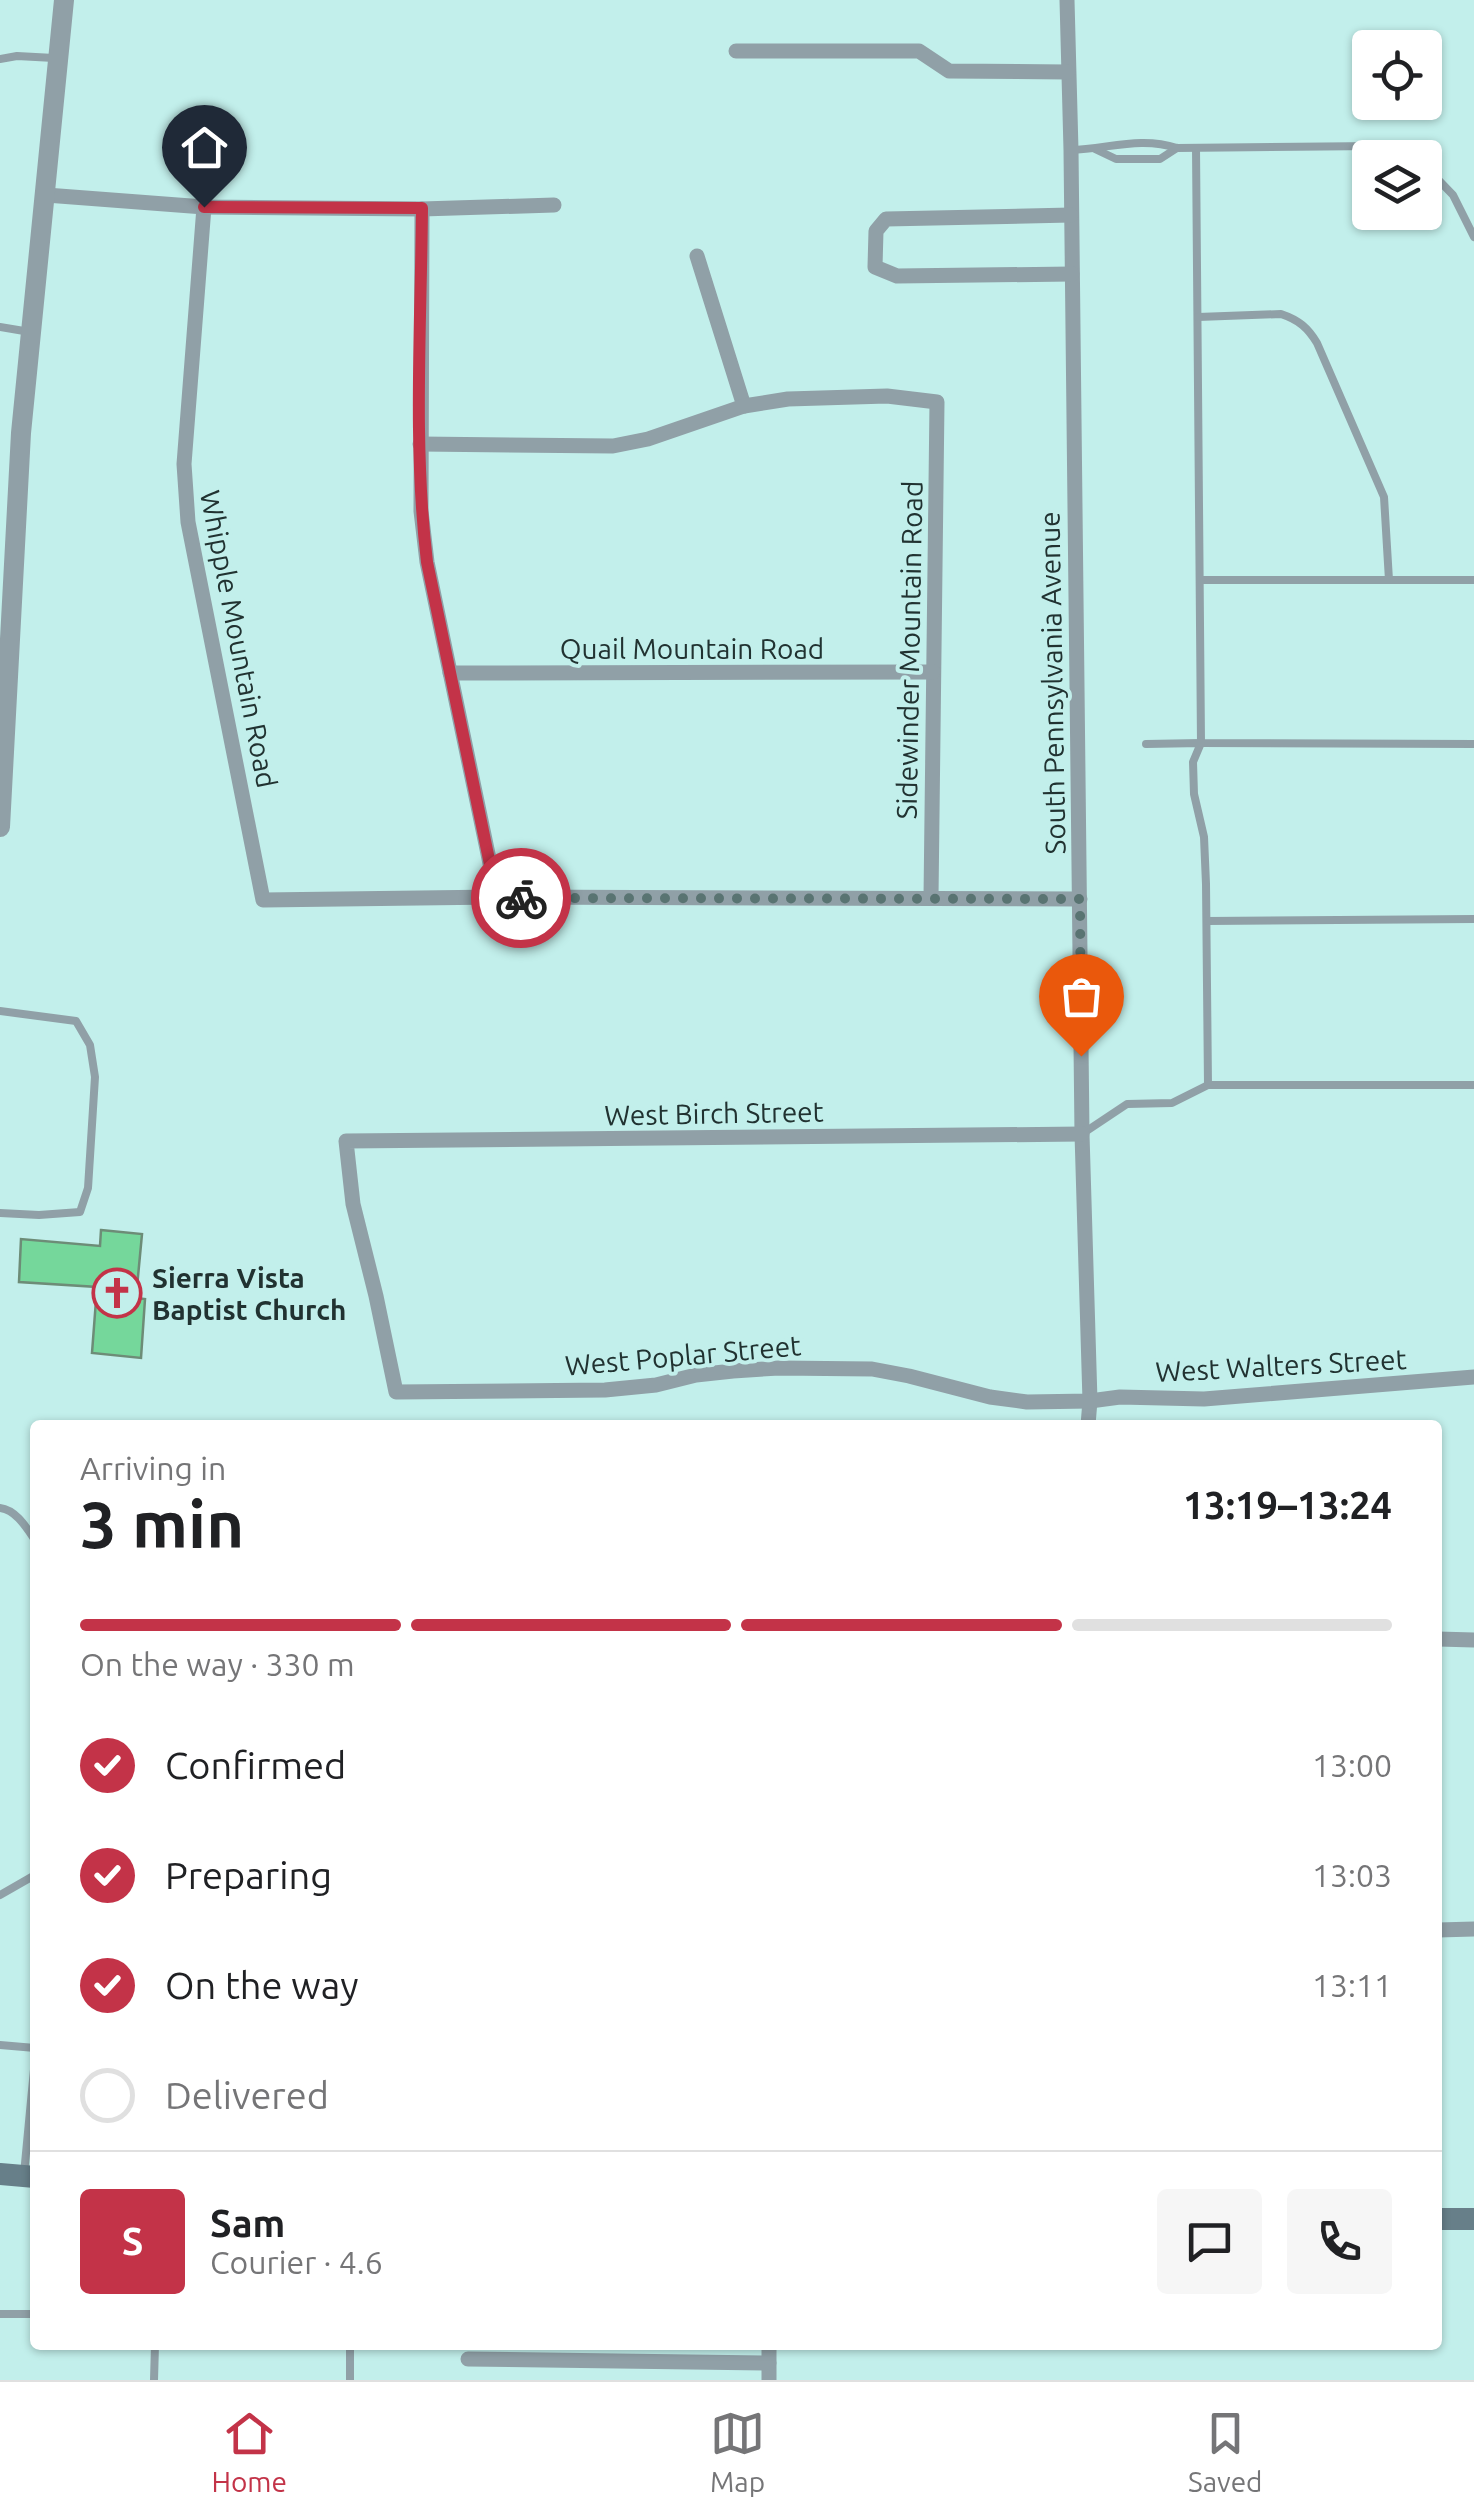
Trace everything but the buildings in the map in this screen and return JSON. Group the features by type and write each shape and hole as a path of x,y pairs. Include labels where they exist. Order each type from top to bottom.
{"main road":[{"path":"0,2174 30,2176"},
{"path":"1442,2219 1474,2219"}],"street":[{"path":"0,827 6,647 21,433 64,0"},
{"name":"South Pennsylvania Avenue","path":"1066,0 1088,1420"},
{"path":"736,51 918,51 950,71 1068,72"},
{"path":"46,195 204,207 554,205"},
{"name":"Whipple Mountain Road","path":"204,207 184,464 185,495 263,900 497,898"},
{"path":"422,208 421,511 427,562 497,898 1080,899"},
{"path":"1071,214 886,219 876,231 875,267 897,276 1072,274"},
{"path":"420,444 613,446 648,439 744,406 698,256"},
{"name":"Sidewinder Mountain Road","path":"744,406 846,396 937,402 931,898"},
{"name":"Quail Mountain Road","path":"450,674 933,672"},
{"name":"West Birch Street","path":"396,1392 352,1204 346,1141 1082,1134"},
{"name":"West Poplar Street","path":"396,1392 605,1390 656,1386 696,1374 733,1371 872,1369 990,1398 1090,1401"},
{"name":"West Walters Street","path":"1090,1401 1120,1397 1204,1399 1474,1377"},
{"path":"1442,1639 1474,1640"},
{"path":"1442,1930 1474,1930"},
{"path":"468,2359 770,2372"}],"lane":[{"path":"0,59 59,58"},
{"path":"1071,150 1158,142 1177,148 1352,146"},
{"path":"1095,149 1116,159 1160,159 1177,148"},
{"path":"1196,148 1201,744 1193,762 1194,794 1204,837 1208,1085"},
{"path":"1442,184 1453,195 1474,237"},
{"path":"1198,316 1281,314 1308,328 1384,497 1388,580"},
{"path":"0,327 32,332"},
{"path":"1200,580 1474,580"},
{"path":"1146,744 1474,744"},
{"path":"1207,920 1474,918"},
{"path":"0,1011 76,1021 90,1045 95,1077 88,1188 80,1212 0,1212"},
{"path":"1082,1134 1127,1104 1172,1103 1208,1085 1474,1085"},
{"path":"0,1508 8,1509 30,1533"},
{"path":"0,1895 30,1878"},
{"path":"0,2045 30,2048"},
{"path":"0,2314 30,2314"},
{"path":"154,2380 155,2350"},
{"path":"350,2350 350,2380"}],"way so far":[{"path":"521,898 1080,899 1081,1056"}],"place":[{"name":"Sierra Vista Baptist Church","path":"117,1293"}],"route":[{"path":"204,207 422,208 420,444 427,562 497,898 521,898"}]}
